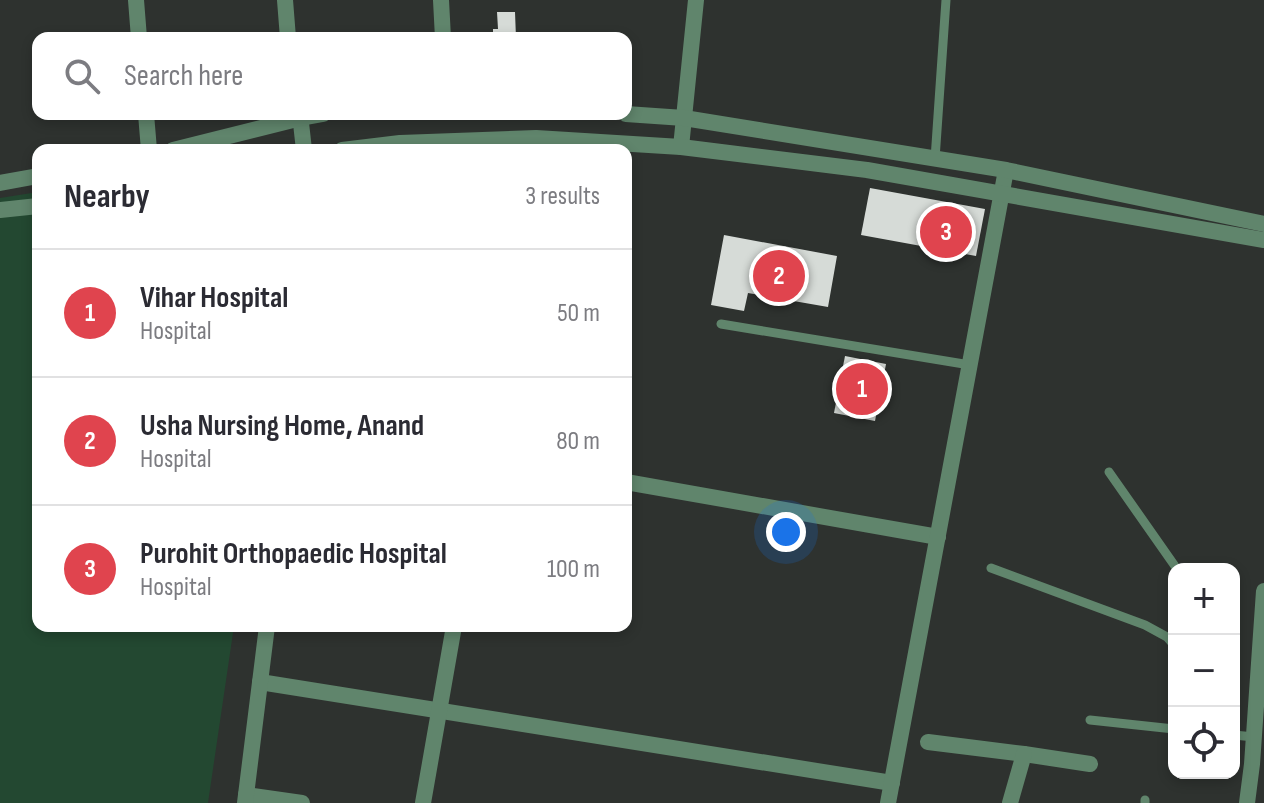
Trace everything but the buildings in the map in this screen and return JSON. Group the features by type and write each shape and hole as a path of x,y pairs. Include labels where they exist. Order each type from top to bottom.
{"street":[{"path":"136,0 139,32"},
{"path":"285,0 288,32"},
{"path":"441,0 443,32"},
{"path":"681,147 696,0"},
{"path":"632,114 684,118 1006,170 1264,224"},
{"path":"146,120 148,144"},
{"path":"196,144 286,120"},
{"path":"301,120 303,144"},
{"path":"392,144 415,144"},
{"path":"632,146 681,147 867,170 1264,240"},
{"path":"888,803 1006,170"},
{"path":"0,183 32,177"},
{"path":"0,210 32,207"},
{"path":"632,483 938,537"},
{"path":"1247,803 1258,766 1254,737 1264,591"},
{"path":"266,632 246,799 302,803"},
{"path":"423,803 453,632"},
{"path":"260,682 892,783"},
{"path":"928,742 1090,764"},
{"path":"1010,803 1024,754"}],"lane":[{"path":"935,159 946,0"},
{"path":"721,324 970,365"},
{"path":"1109,472 1173,563"},
{"path":"991,568 1145,625 1168,638"},
{"path":"1090,720 1168,728"},
{"path":"1240,736 1254,737"}],"green space":[{"path":"32,193 32,632 233,632 208,803 0,803 0,198"}],"place":[{"name":"Purohit Orthopaedic Hospital","path":"946,232"},
{"name":"Usha Nursing Home, Anand","path":"779,276"},
{"name":"Vihar Hospital","path":"862,389"}]}
